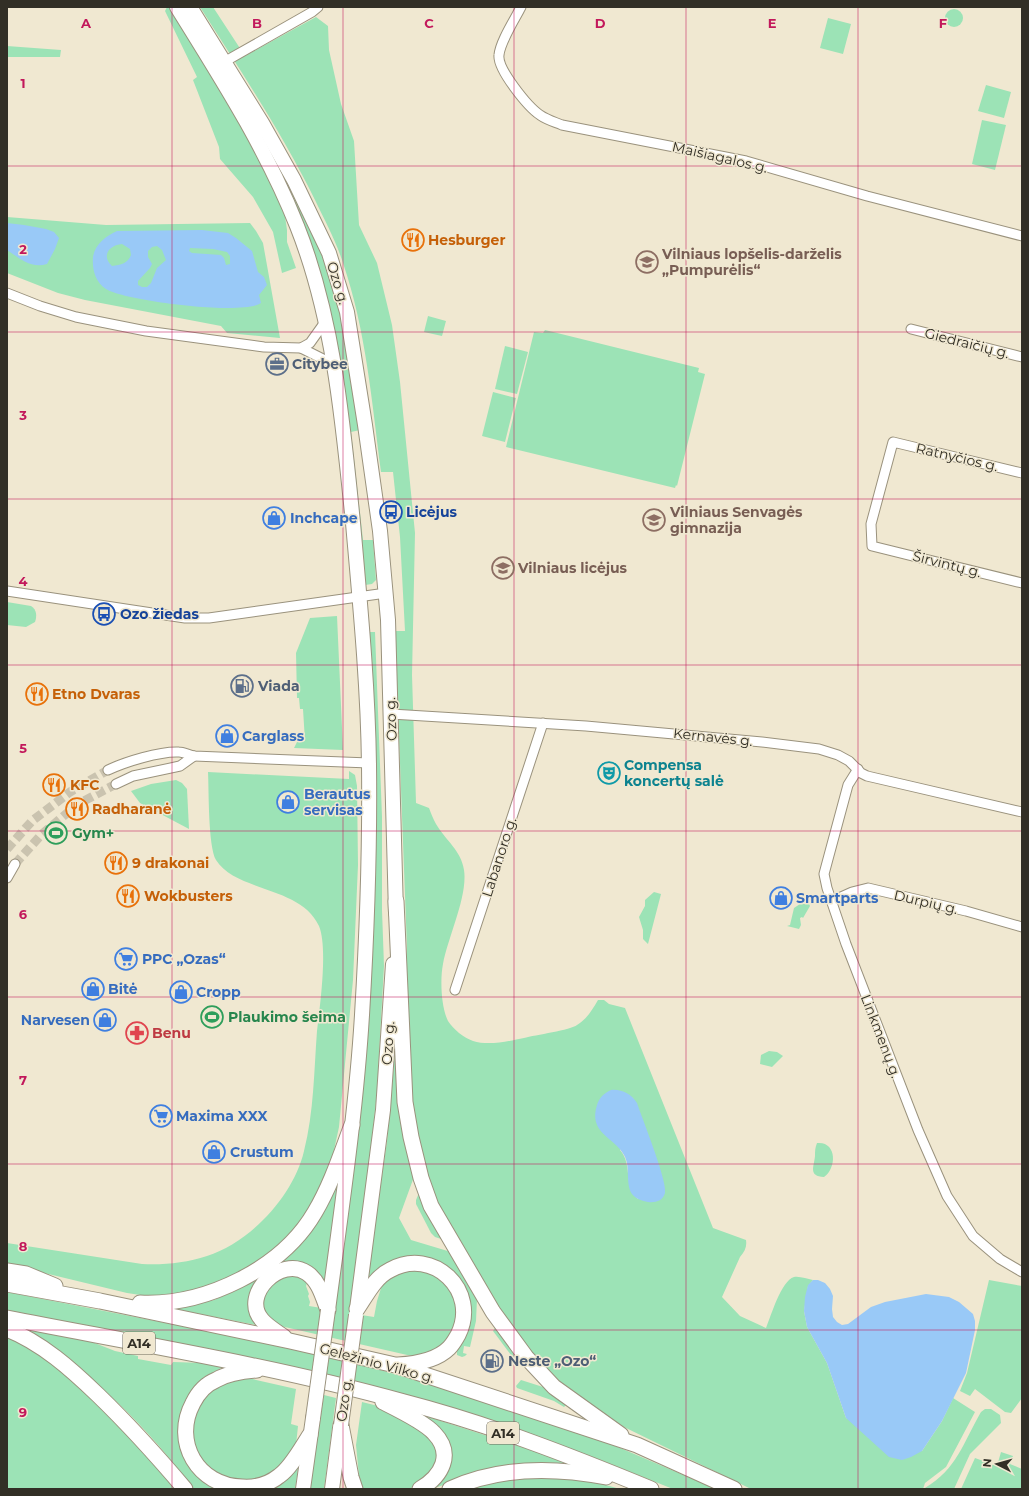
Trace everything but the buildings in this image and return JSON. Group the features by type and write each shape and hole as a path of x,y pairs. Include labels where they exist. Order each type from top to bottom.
{"highway":[{"path":"396,901 405,1102 411,1137 421,1178 431,1206 493,1312 542,1375 572,1401 637,1445"},
{"path":"100,1301 153,1303 197,1296 221,1289 271,1260 292,1243 315,1212 328,1185 352,1125"},
{"path":"357,1312 377,1281 389,1270 398,1266 425,1264 437,1268 453,1281 460,1292 464,1304 464,1318 460,1330 450,1348 443,1353 426,1360 411,1364 395,1365"},
{"path":"290,1341 270,1328 262,1320 258,1313 256,1304 257,1294 261,1286 268,1279 288,1269 296,1269 306,1272 318,1285 328,1310"},
{"path":"7,1271 26,1274 83,1298"},
{"name":"Geležinio Vilko g.","path":"7,1284 100,1301 395,1365 637,1445 734,1489"},
{"name":"A14","path":"7,1318 270,1369 405,1402 566,1454 651,1489"},
{"path":"7,1329 42,1348 79,1378 128,1425 184,1489"},
{"path":"270,1369 228,1374 215,1380 196,1396 190,1408 185,1433 193,1459 200,1469 210,1478 222,1484 240,1487 260,1486 270,1482 285,1472 310,1435"},
{"path":"367,1392 428,1428 440,1441 444,1452 441,1471 434,1479 420,1489"},
{"path":"341,1425 350,1478 355,1489"},
{"path":"450,1489 486,1476 518,1471 542,1470 590,1474 636,1483"}],"main road":[{"name":"Ozo g.","path":"177,7 253,131 297,226 314,278 326,322 333,364 350,496 359,596 369,763 367,905 363,1002 352,1125 328,1310 302,1489"},
{"name":"Ozo g.","path":"190,7 262,123 294,180 329,253 347,312 380,531 386,593 396,901 384,1110 332,1489"}],"street":[{"path":"224,62 312,12 318,7"},
{"name":"Maišiagalos g.","path":"521,7 498,56 505,73 522,98 541,116 562,125 746,161 867,196 1022,236"},
{"path":"7,293 59,312 146,331 264,347 301,348 333,364"},
{"path":"301,348 310,343 326,322"},
{"name":"Giedraičių g.","path":"911,329 1022,357"},
{"name":"Ratnyčios g.","path":"872,546 871,524 893,442 1022,473"},
{"name":"Širvintų g.","path":"872,546 1022,583"},
{"path":"7,591 185,618 209,618 386,593"},
{"name":"Kernavės g.","path":"391,714 543,723 657,732 820,749 838,755 848,761 861,773 874,778 1022,812"},
{"name":"Labanoro g.","path":"455,990 543,723"},
{"path":"108,770 119,765 154,755 179,752 194,756 369,763"},
{"path":"116,784 133,776 180,766 194,756"},
{"name":"Linkmenų g.","path":"858,769 848,785 824,874 825,880 846,944 918,1130 947,1196 973,1236 1000,1259 1022,1272"},
{"path":"7,878 15,864"},
{"name":"Durpių g.","path":"832,900 852,892 868,888 1022,927"}],"green space":[{"path":"167,7 170,8 236,114 263,165 284,209 287,242 296,268 282,273 273,232 253,197 220,159 219,147 193,80 197,77 165,11"},
{"path":"200,7 213,7 245,56 316,17 328,26 329,50 341,104 354,141 359,225 377,263 392,325 400,382 415,533 412,675 416,803 429,808 436,824 460,857 464,870 463,892 442,970 441,985 444,1008 448,1021 459,1033 470,1040 492,1043 560,1031 573,1027 581,1023 598,1000 604,1000 609,1004 625,1008 713,1228 746,1240 745,1249 722,1297 740,1316 766,1328 781,1292 789,1280 794,1277 801,1277 813,1280 808,1286 804,1311 807,1327 827,1363 846,1418 922,1451 942,1421 953,1398 975,1412 946,1467 925,1483 923,1489 751,1489 626,1428 603,1414 564,1386 533,1354 495,1302 435,1201 413,1134 405,1012 407,948 395,631 405,631 400,537 393,472 381,472 363,340 351,288 337,247 289,150","holes":["633,1097 638,1199 633,1194 629,1182 626,1162 620,1150"]},
{"path":"954,9 960,12 963,18 960,24 954,27 948,24 945,18 948,12"},
{"path":"828,18 851,24 843,54 820,48"},
{"path":"7,46 61,50 60,57 7,57"},
{"path":"986,85 1011,92 1004,118 978,111"},
{"path":"982,120 1006,125 995,170 972,164"},
{"path":"275,157 322,252 341,311 360,430 351,432 363,540 373,540 376,580 372,584 365,585 327,299 309,238"},
{"path":"7,217 106,225 250,223 263,243 280,338 227,333 221,326 85,300 58,293 7,273"},
{"path":"428,316 446,321 442,336 424,332"},
{"path":"545,330 699,368 698,372 705,374 677,486 676,485 675,488 506,447 534,332 543,333"},
{"path":"505,346 528,352 517,394 495,389"},
{"path":"493,392 516,398 505,442 482,436"},
{"path":"7,602 31,606 36,613 35,622 26,627 7,625"},
{"path":"337,616 343,750 294,748 297,742 305,741 303,709 300,709 299,698 297,698 296,653 310,618"},
{"path":"368,632 375,632 382,817 382,910 384,966 377,1092 366,1196 349,1313 374,1317 382,1285 389,1277 402,1271 419,1269 444,1280 452,1290 457,1304 456,1327 444,1346 416,1357 276,1325 267,1319 261,1300 264,1292 276,1281 285,1277 294,1276 308,1280 306,1286 309,1294 309,1306 334,1310 370,1000 374,916 375,826"},
{"path":"349,771 355,775 357,786 358,865 353,980 339,1127 331,1164 304,1223 252,1269 192,1293 147,1296 127,1293 7,1264 7,1243 142,1264 167,1264 183,1262 223,1250 239,1240 254,1229 280,1200 291,1184 299,1168 310,1121 323,962 322,936 319,926 310,913 298,903 238,878 225,870 216,860 213,853 210,831 208,772 349,779"},
{"path":"176,780 182,783 187,789 189,829 140,803 131,791 151,784"},
{"path":"654,892 661,894 648,944 643,939 643,930 639,917 645,906 645,900"},
{"path":"800,904 809,904 810,906 803,918 800,918 801,925 799,929 787,926 790,925 794,908"},
{"path":"397,1031 415,1174 399,1218 411,1240 451,1252 477,1299 476,1321 470,1347 464,1346 463,1353 467,1354 462,1357 457,1355 457,1351 467,1332 471,1305 468,1297 447,1267 434,1260 420,1256 403,1257 369,1278 368,1274 387,1141"},
{"path":"769,1051 777,1052 783,1056 772,1067 760,1064 761,1055"},
{"path":"817,1143 828,1146 833,1156 831,1168 824,1177 816,1175 813,1170"},
{"path":"341,1168 324,1286 310,1269 261,1280 261,1326 170,1308 214,1300 259,1278"},
{"path":"421,1188 444,1240 435,1237 431,1233 416,1204"},
{"path":"989,1280 1022,1286 1022,1398 1011,1413 1005,1412 975,1389 970,1396 960,1391 967,1373"},
{"path":"7,1292 212,1332 367,1366 462,1394 604,1441 716,1489 673,1489 598,1459 511,1429 331,1375 216,1350 7,1311"},
{"path":"495,1328 521,1361 519,1363 517,1363 493,1331"},
{"path":"22,1329 87,1340 115,1351 138,1356 138,1359 171,1365 173,1362 204,1363 223,1367 204,1377 194,1387 186,1400 181,1414 180,1429 218,1489 192,1489 158,1445 119,1404 83,1372"},
{"path":"7,1337 43,1357 88,1393 134,1440 177,1489 7,1489"},
{"path":"248,1378 296,1389 291,1424 298,1426 296,1445 280,1470 243,1484 216,1475 201,1459 192,1441 192,1420 205,1394 222,1381"},
{"path":"521,1380 543,1387 566,1405 564,1407 554,1401 517,1388 516,1386"},
{"path":"324,1395 336,1398 324,1489 309,1489"},
{"path":"362,1402 386,1408 432,1437 439,1457 427,1479 409,1489 360,1489 361,1484 356,1445"},
{"path":"985,1409 991,1409 1000,1415 1001,1423 970,1454 954,1489 925,1488 936,1481 952,1464 964,1445 981,1412"},
{"path":"407,1410 574,1464 528,1463 510,1465 477,1473 435,1488 443,1478 450,1463"},
{"path":"1001,1452 1013,1456 1010,1464 1022,1469 1022,1489 961,1489 975,1458 997,1466"},
{"path":"300,1456 295,1489 268,1489"},
{"path":"526,1476 592,1481 620,1489 465,1489"}],"water":[{"path":"7,223 46,229 54,232 59,238 47,264 30,264 7,250"},
{"path":"202,230 228,233 252,251 258,272 264,277 267,285 259,295 261,303 250,307 232,308 184,305 136,298 117,294 106,289 99,283 95,275 93,257 99,244 109,235 117,231","holes":["122,244 130,249 131,255 124,263 112,266 107,258 108,252 113,246","157,246 162,250 166,260 157,268 151,283 147,287 142,287 138,285 138,281 152,264 148,257 148,251 152,247","190,248 213,249 227,252 230,256 230,264 226,265 224,258 221,255 192,253 189,251"]},
{"path":"611,1090 619,1090 626,1093 637,1103 663,1176 665,1193 662,1198 656,1202 644,1201 632,1194 624,1155 620,1149 603,1134 596,1122 595,1114 598,1102 602,1096"},
{"path":"813,1280 818,1280 825,1283 830,1289 833,1296 833,1317 842,1325 848,1324 871,1307 885,1302 926,1294 949,1297 959,1302 973,1314 975,1330 966,1373 942,1421 922,1451 902,1460 889,1457 846,1418 827,1363 807,1327 804,1311 805,1297 808,1285"}],"tunnel":[{"path":"7,849 32,821 70,792 108,770"},
{"path":"15,864 41,835 78,804 116,784"}],"place":[{"name":"Hesburger","path":"413,240"},
{"name":"Vilniaus lopšelis-darželis „Pumpurėlis“","path":"647,262"},
{"name":"Citybee","path":"277,364"},
{"name":"Licėjus","path":"391,512"},
{"name":"Inchcape","path":"274,518"},
{"name":"Vilniaus Senvagės gimnazija","path":"654,520"},
{"name":"Vilniaus licėjus","path":"503,568"},
{"name":"Ozo žiedas","path":"104,614"},
{"name":"Viada","path":"242,686"},
{"name":"Etno Dvaras","path":"37,694"},
{"name":"Carglass","path":"227,736"},
{"name":"Compensa koncertų salė","path":"609,773"},
{"name":"KFC","path":"54,785"},
{"name":"Berautus servisas","path":"288,802"},
{"name":"Radharanė","path":"77,809"},
{"name":"Gym+","path":"56,833"},
{"name":"9 drakonai","path":"116,863"},
{"name":"Wokbusters","path":"128,896"},
{"name":"Smartparts","path":"781,898"},
{"name":"PPC „Ozas“","path":"126,959"},
{"name":"Bitė","path":"93,989"},
{"name":"Cropp","path":"181,992"},
{"name":"Plaukimo šeima","path":"212,1017"},
{"name":"Narvesen","path":"105,1020"},
{"name":"Benu","path":"137,1033"},
{"name":"Maxima XXX","path":"161,1116"},
{"name":"Crustum","path":"214,1152"},
{"name":"Neste „Ozo“","path":"492,1361"}]}
